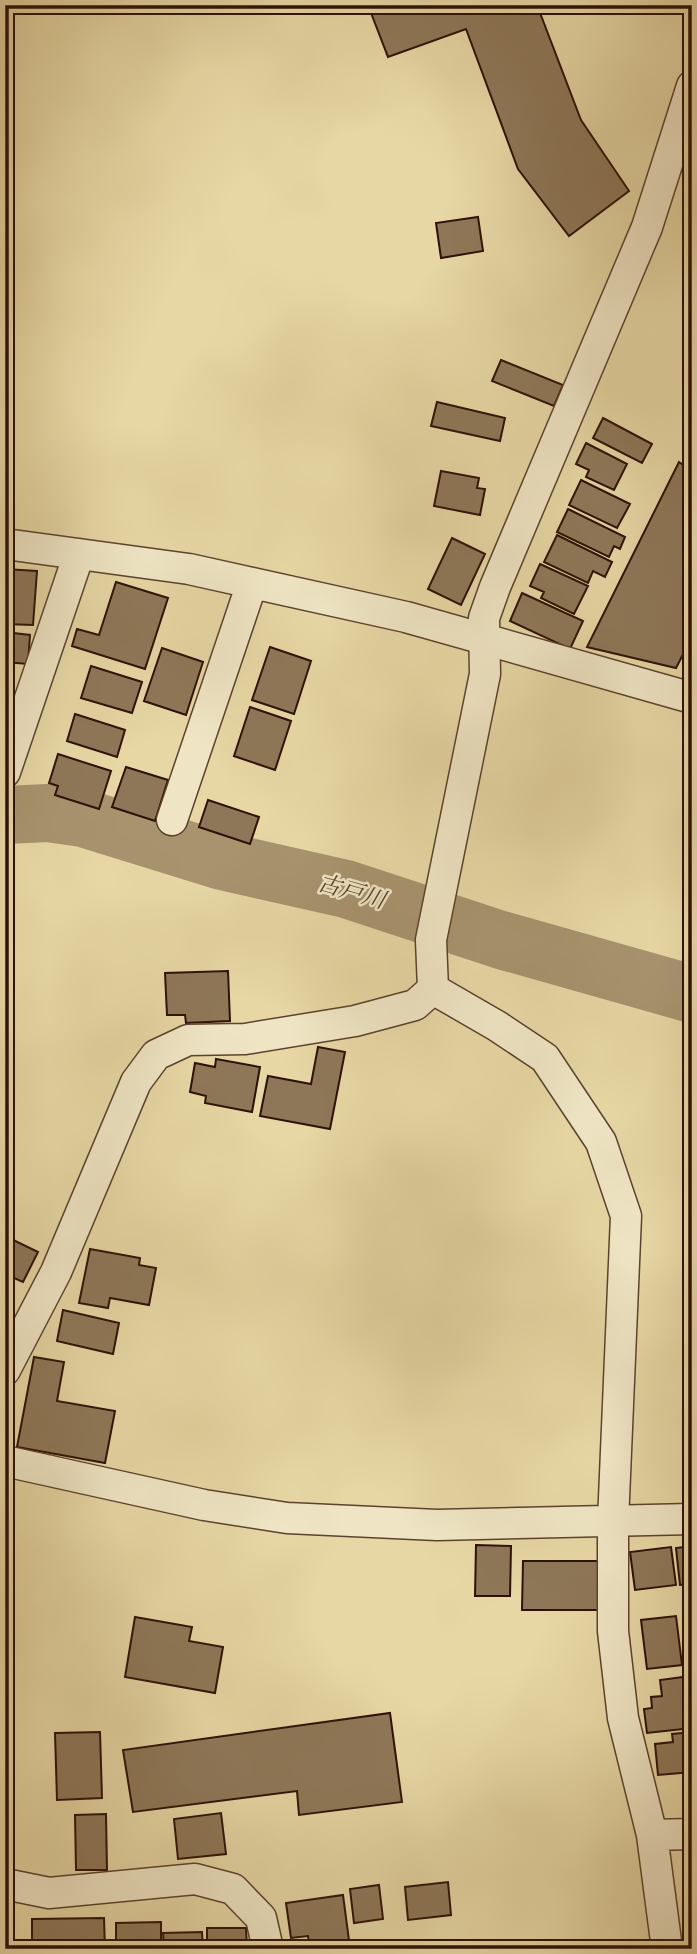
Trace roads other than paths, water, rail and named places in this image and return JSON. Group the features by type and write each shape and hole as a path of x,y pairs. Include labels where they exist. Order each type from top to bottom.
{"street":[{"path":"433,989 431,940 485,674 484,618 647,227 692,86"},
{"path":"5,544 189,569 406,617 692,698"},
{"path":"5,772 15,714 79,554"},
{"path":"172,820 252,583"},
{"path":"5,1370 56,1272 136,1083 156,1055 188,1041 245,1039 355,1021 415,1004 433,989"},
{"path":"433,989 545,1058 601,1142 626,1216 613,1522 612,1632 623,1718 652,1835 667,1949"},
{"path":"5,1461 204,1505 287,1518 437,1525 692,1519"},
{"path":"652,1835 692,1834"},
{"path":"5,1884 49,1893 195,1879 233,1889 261,1918 268,1949"}],"waterway":[{"name":"古戸川","path":"5,815 48,813 83,818 222,861 346,889 501,940 692,994"}]}
